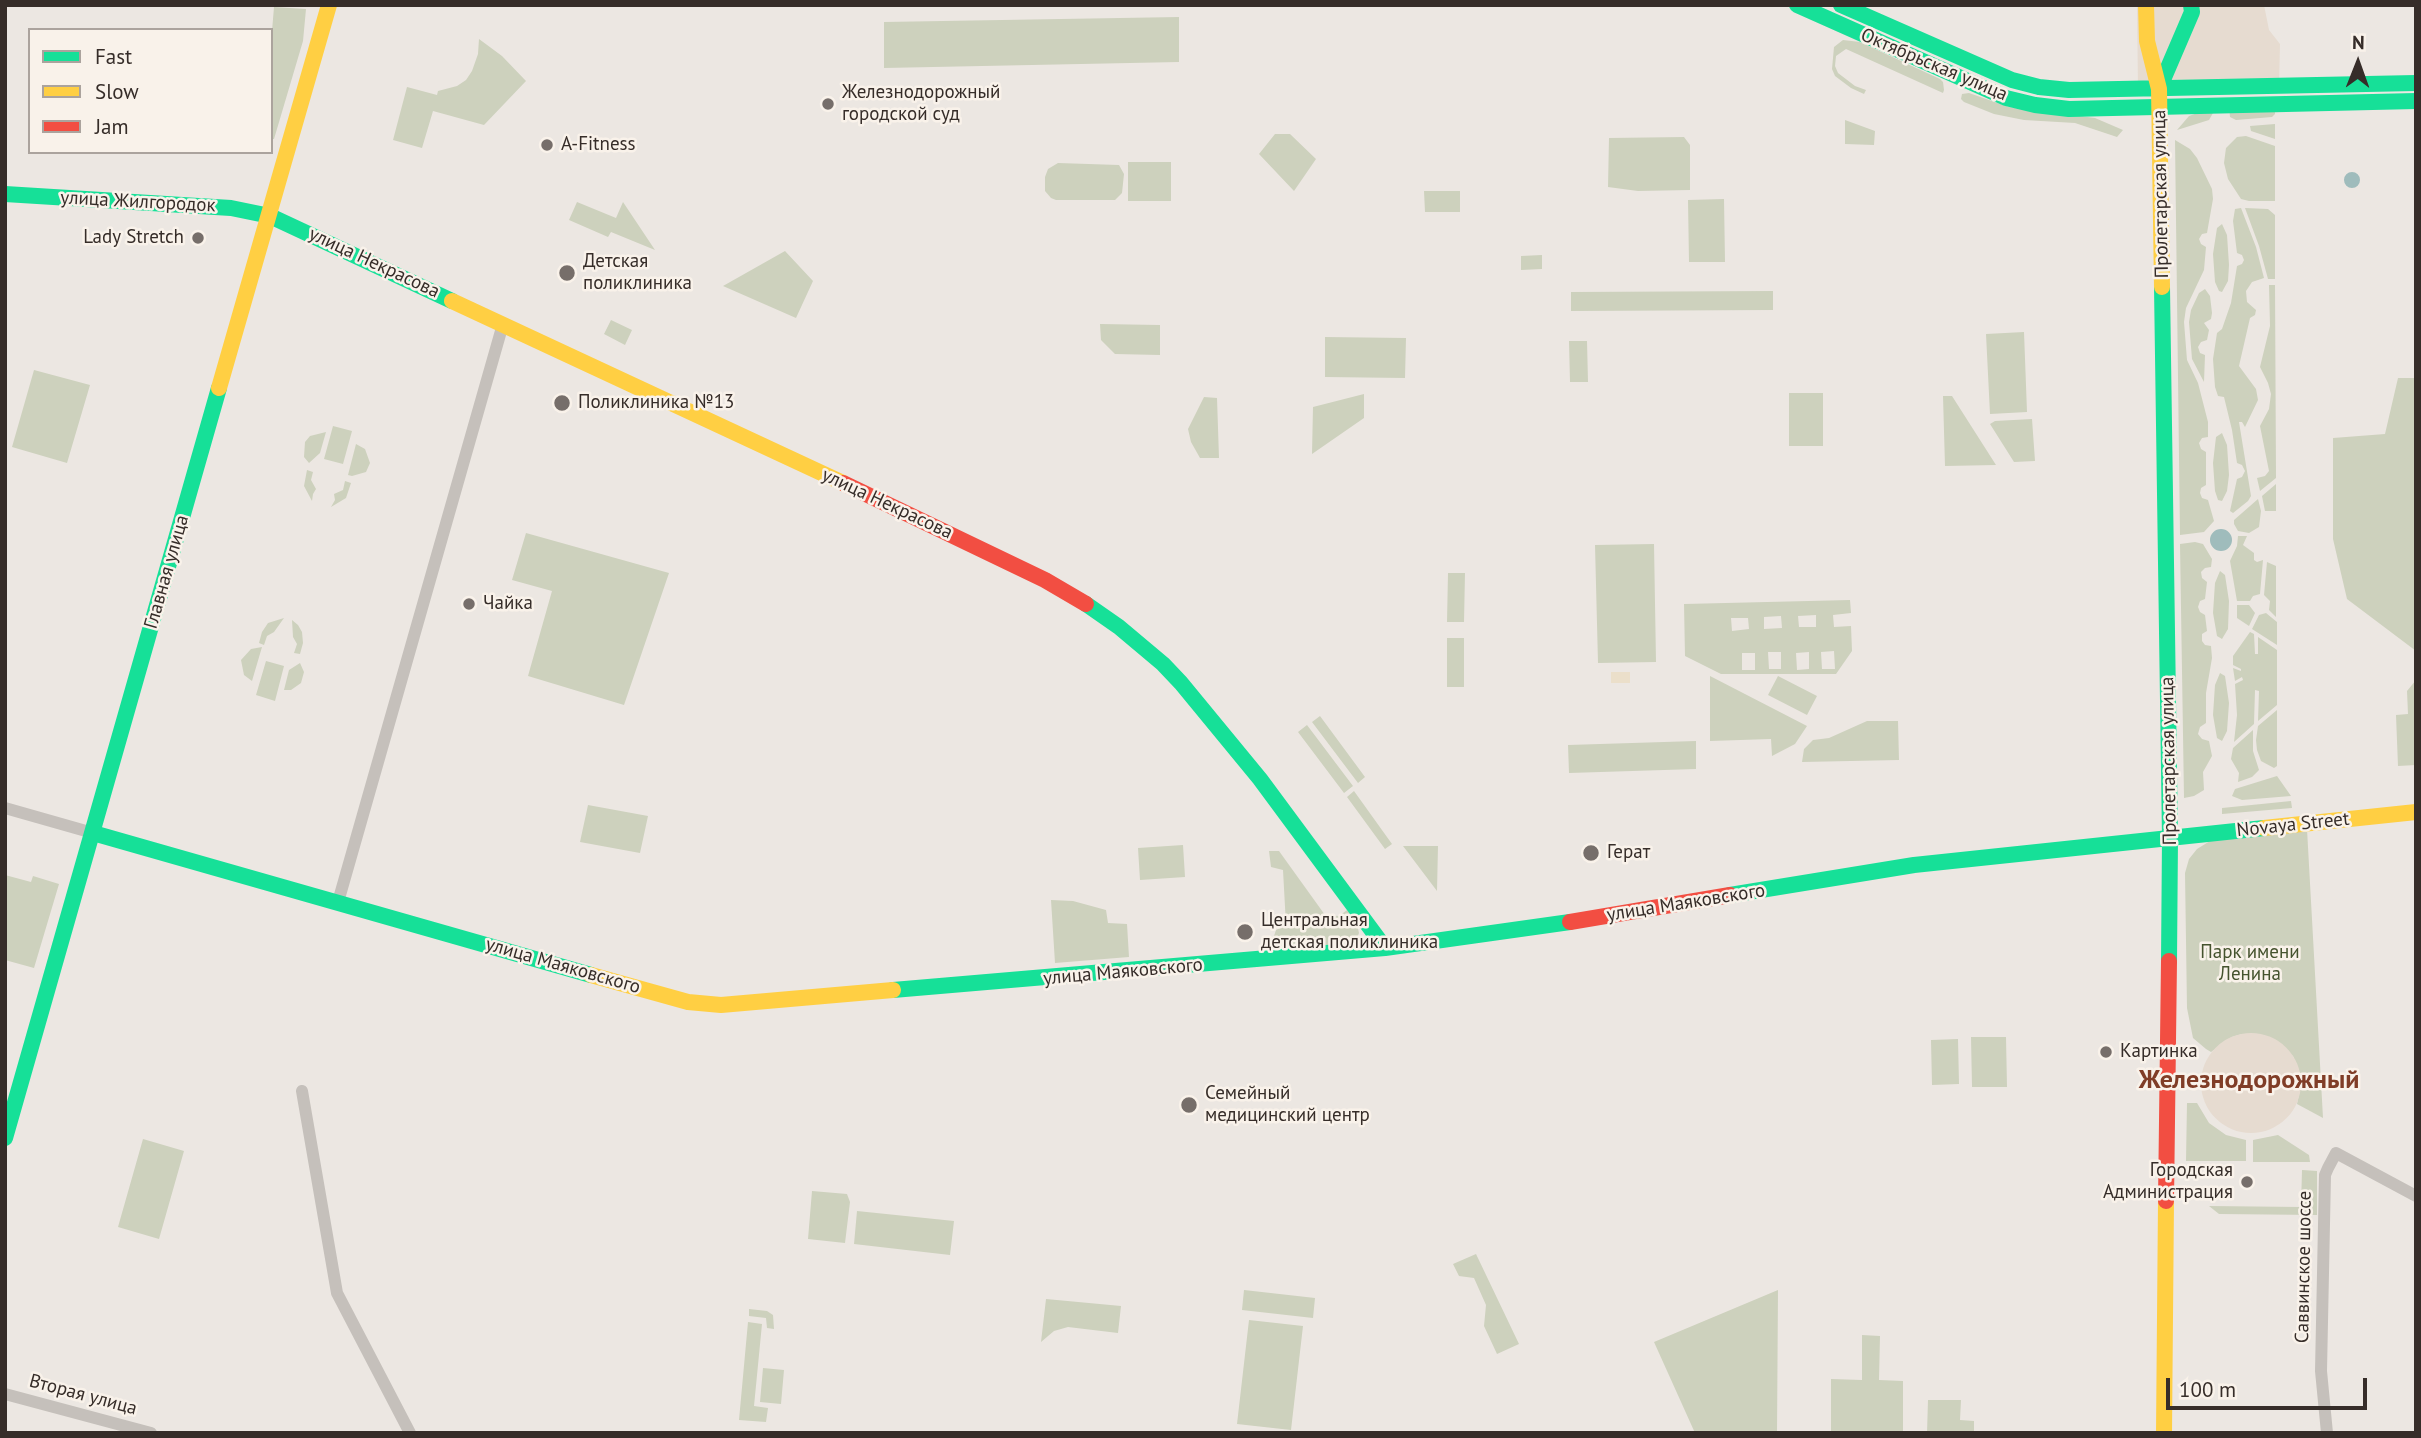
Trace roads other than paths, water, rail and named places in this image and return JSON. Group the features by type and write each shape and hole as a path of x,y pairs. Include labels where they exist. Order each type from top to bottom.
{"street":[{"name":"Главная улица","path":"5,1138 13,1084 93,833 329,5"},
{"name":"Октябрьская улица","path":"1797,5 2006,98 2035,105 2069,109 2416,101"},
{"name":"Октябрьская улица","path":"1841,5 2012,80 2039,87 2069,90 2416,83"},
{"path":"2146,5 2147,41 2159,89"},
{"path":"2159,89 2192,12 2192,5"},
{"path":"2147,41 2179,41"},
{"name":"Пролетарская улица","path":"2159,89 2170,838 2164,1433"},
{"name":"улица Жилгородок","path":"5,194 231,208 270,216"},
{"name":"улица Некрасова","path":"270,216 918,518 1045,580 1098,611 1144,647 1181,683 1260,779 1385,948"},
{"path":"338,902 503,324"},
{"path":"5,807 93,833"},
{"name":"Novaya Street","path":"2170,838 2416,812"},
{"name":"улица Маяковского","path":"93,833 668,997 722,1005 1385,948 1558,923 1914,865 2170,838"},
{"path":"302,1091 337,1293 410,1433"},
{"name":"Саввинское шоссе","path":"2327,1433 2321,1371 2325,1175 2336,1153 2416,1196"},
{"name":"Вторая улица","path":"5,1394 151,1433"}],"water":[{"path":"2349,172 2355,172 2360,180 2358,186 2349,188 2344,183 2344,177"},
{"path":"2221,529 2229,532 2232,540 2229,548 2221,551 2213,548 2210,540 2213,532"}],"place":[{"name":"Железнодорожный городской суд","path":"828,104"},
{"name":"A-Fitness","path":"547,145"},
{"name":"Lady Stretch","path":"198,238"},
{"name":"Детская поликлиника","path":"567,273"},
{"name":"Поликлиника №13","path":"562,403"},
{"name":"Чайка","path":"469,604"},
{"name":"Герат","path":"1591,853"},
{"name":"Центральная детская поликлиника","path":"1245,932"},
{"name":"Картинка","path":"2106,1052"},
{"name":"Семейный медицинский центр","path":"1189,1105"},
{"name":"Городская Администрация","path":"2247,1182"}],"district":[{"name":"Железнодорожный","path":"2249,1081"}],"park label":[{"name":"Парк имени Ленина","path":"2250,964"}]}
